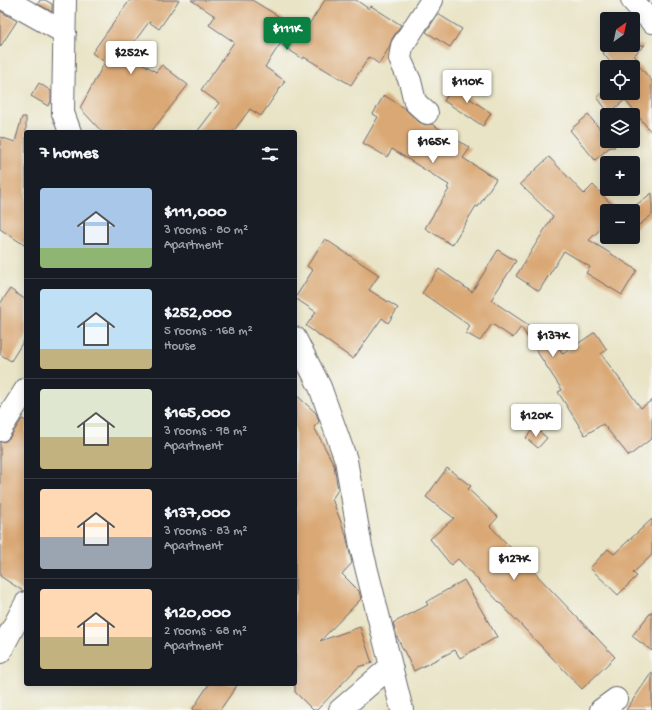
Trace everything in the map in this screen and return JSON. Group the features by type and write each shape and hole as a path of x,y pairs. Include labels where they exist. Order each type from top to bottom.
{"street":[{"path":"6,0 65,33"},
{"path":"65,0 63,113 69,130"},
{"path":"427,113 415,102 410,81 400,59 402,46 432,0"},
{"path":"632,0 652,22"},
{"path":"297,342 320,387 346,460 361,547 402,710"},
{"path":"0,430 24,392"},
{"path":"0,652 24,607"},
{"path":"340,710 391,666"}],"building":[{"path":"40,0 45,0 52,4 52,12 38,4"},
{"path":"130,0 179,0 159,29 149,22 126,53 156,72 162,65 188,85 153,130 100,130 80,108 105,62 92,53"},
{"path":"191,0 252,0 304,32 325,0 356,0 369,9 371,6 401,25 379,64 369,57 351,85 304,57 303,59 280,44 265,67 285,81 261,116 250,109 234,130 199,130 219,103 201,90 234,42 209,25 215,16"},
{"path":"0,11 17,21 0,47"},
{"path":"438,14 462,29 450,47 426,32"},
{"path":"640,45 645,45 640,50"},
{"path":"637,52 634,55 637,59 608,60 603,53"},
{"path":"640,67 652,81 652,133 640,118 640,108 632,108 625,100 640,100"},
{"path":"456,82 469,90 466,96 491,113 483,126 444,101"},
{"path":"39,83 51,91 51,101 48,106 31,96"},
{"path":"384,95 404,108 419,122 425,125 432,124 470,148 463,158 496,179 478,207 476,206 452,245 425,228 449,189 447,188 449,185 392,149 387,157 363,143 378,117 373,114"},
{"path":"600,95 600,100 625,100 615,108 605,108 597,97"},
{"path":"588,115 600,129 600,148 609,148 595,160 570,130"},
{"path":"22,117 26,117 26,130 24,130 24,245 0,229 0,137 15,142"},
{"path":"549,157 584,194 593,185 600,192 600,196 604,196 611,204 600,204 600,230 589,240 637,270 622,295 586,273 590,267 564,251 539,291 516,276 553,216 520,184"},
{"path":"652,193 652,215 640,224 640,204 637,204"},
{"path":"325,239 379,275 369,290 398,308 388,323 382,318 353,359 306,326 316,312 297,299 297,295 313,270 307,266"},
{"path":"498,250 516,261 491,300 542,334 547,330 563,354 595,332 607,350 601,354 641,408 652,400 652,438 629,456 603,424 585,435 558,392 562,390 521,327 513,338 492,324 480,341 466,333 470,326 422,293 439,269 472,292"},
{"path":"10,289 24,299 24,340 11,361 0,354 0,304"},
{"path":"297,396 316,413 319,422 314,427 334,465 338,490 332,499 346,535 352,563 342,574 359,591 361,599 320,641 360,627 372,663 358,667 317,710 313,710 295,692 295,686 297,686"},
{"path":"22,419 24,420 24,591 0,576 0,442 6,441"},
{"path":"534,427 547,438 538,448 526,438"},
{"path":"447,468 471,486 468,489 498,517 490,526 615,657 582,689 458,559 451,565 430,539 454,518 426,497"},
{"path":"652,519 652,555 633,573 637,576 618,595 590,568 608,549 614,554"},
{"path":"464,580 497,637 460,658 455,650 414,671 397,637 393,623 428,605 426,602"},
{"path":"652,611 652,651 632,636"},
{"path":"652,672 652,710 626,710"},
{"path":"208,686 237,686 220,710 192,710"}]}
